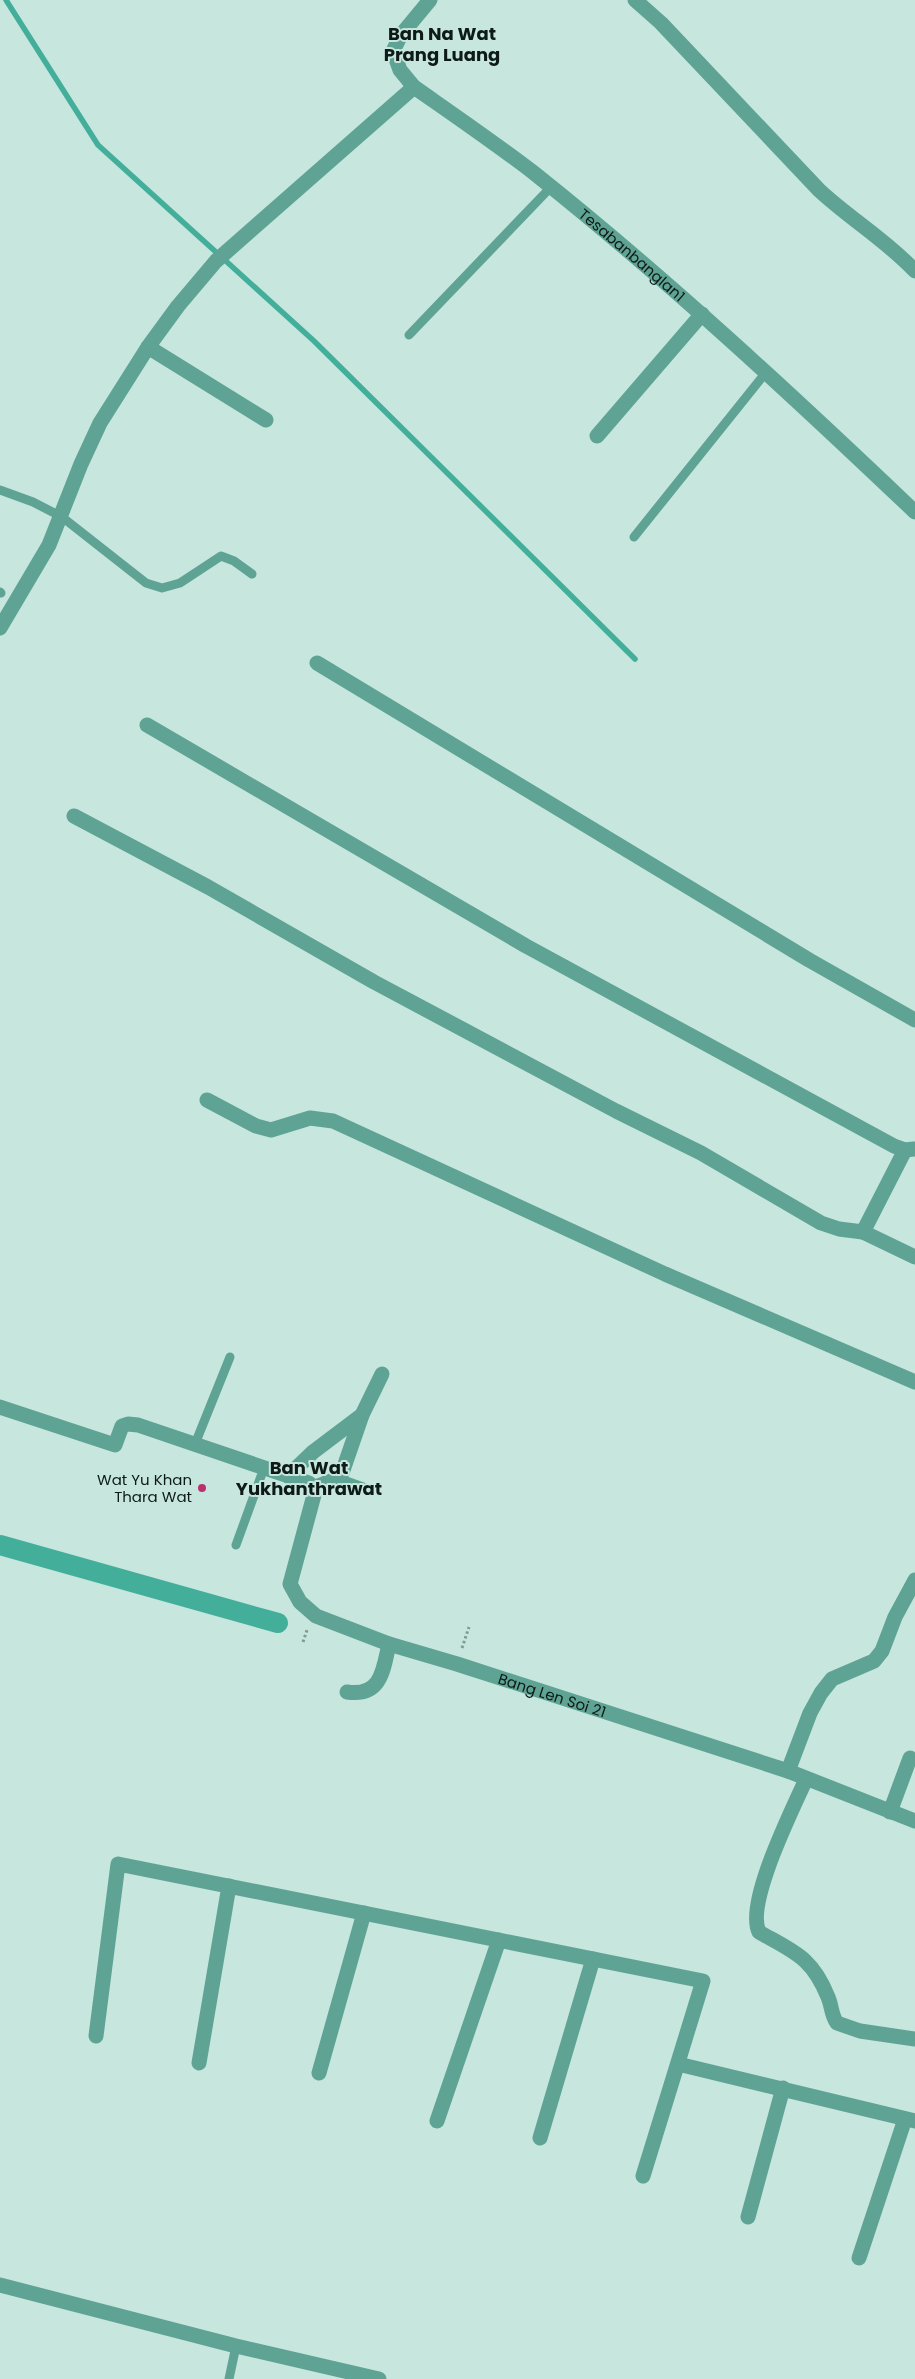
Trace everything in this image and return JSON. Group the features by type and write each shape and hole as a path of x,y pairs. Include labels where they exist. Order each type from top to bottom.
{"street":[{"name":"Tesabanbanglan1","path":"430,0 402,35 393,51 400,70 414,87 551,187 702,314 767,372 915,512"},
{"path":"635,0 661,23 839,209 861,222 915,271"},
{"path":"1,626 49,545 62,517 81,464 100,424 148,347 178,306 216,261 414,87"},
{"path":"597,436 702,314"},
{"path":"148,347 266,420"},
{"path":"317,663 800,955 915,1020"},
{"path":"147,725 526,946 894,1146 910,1149 863,1232"},
{"path":"74,816 208,887 374,982 616,1111 701,1153 821,1223 839,1230 863,1232 915,1257"},
{"path":"207,1100 256,1126 271,1130 310,1118 333,1121 665,1274 915,1382"},
{"path":"0,1407 115,1445 122,1426 138,1424 309,1483 314,1491 338,1478 342,1473 362,1416 382,1374"},
{"path":"288,1476 313,1452 362,1416"},
{"name":"Bang Len Soi 21","path":"314,1491 290,1584 300,1602 316,1616 389,1644 457,1664 788,1771 915,1821"},
{"path":"788,1771 810,1713 821,1693 832,1679 874,1661 882,1651 895,1617 915,1580"},
{"path":"347,1692 361,1694 375,1687 384,1669 389,1644"},
{"path":"890,1812 910,1758"},
{"path":"806,1779 770,1863 758,1901 756,1925 759,1932 800,1955 814,1968 828,1998 833,2018 837,2023 860,2031 915,2039"},
{"path":"96,2036 118,1864 703,1981 643,2176"},
{"path":"199,2063 229,1886"},
{"path":"319,2073 364,1913"},
{"path":"437,2121 499,1940"},
{"path":"540,2138 593,1959"},
{"path":"678,2064 910,2120 859,2258"},
{"path":"748,2217 783,2088"},
{"path":"0,2284 236,2346 379,2379"}],"lane":[{"path":"409,335 551,187"},
{"path":"634,537 767,372"},
{"path":"0,490 32,502 62,517 146,583 162,588 180,583 221,556 234,561 252,574"},
{"path":"195,1444 230,1357"},
{"path":"236,1545 264,1468"},
{"path":"338,1478 366,1488"},
{"path":"229,2379 236,2346"}],"path":[{"path":"457,1664 468,1627"}],"waterway":[{"path":"6,0 98,145 314,341 635,659"},
{"path":"0,1545 278,1623"}],"place":[{"name":"Wat Yu Khan Thara Wat","path":"202,1488"}],"district":[{"name":"Ban Na Wat Prang Luang","path":"442,43"},
{"name":"Ban Wat Yukhanthrawat","path":"309,1477"}]}
